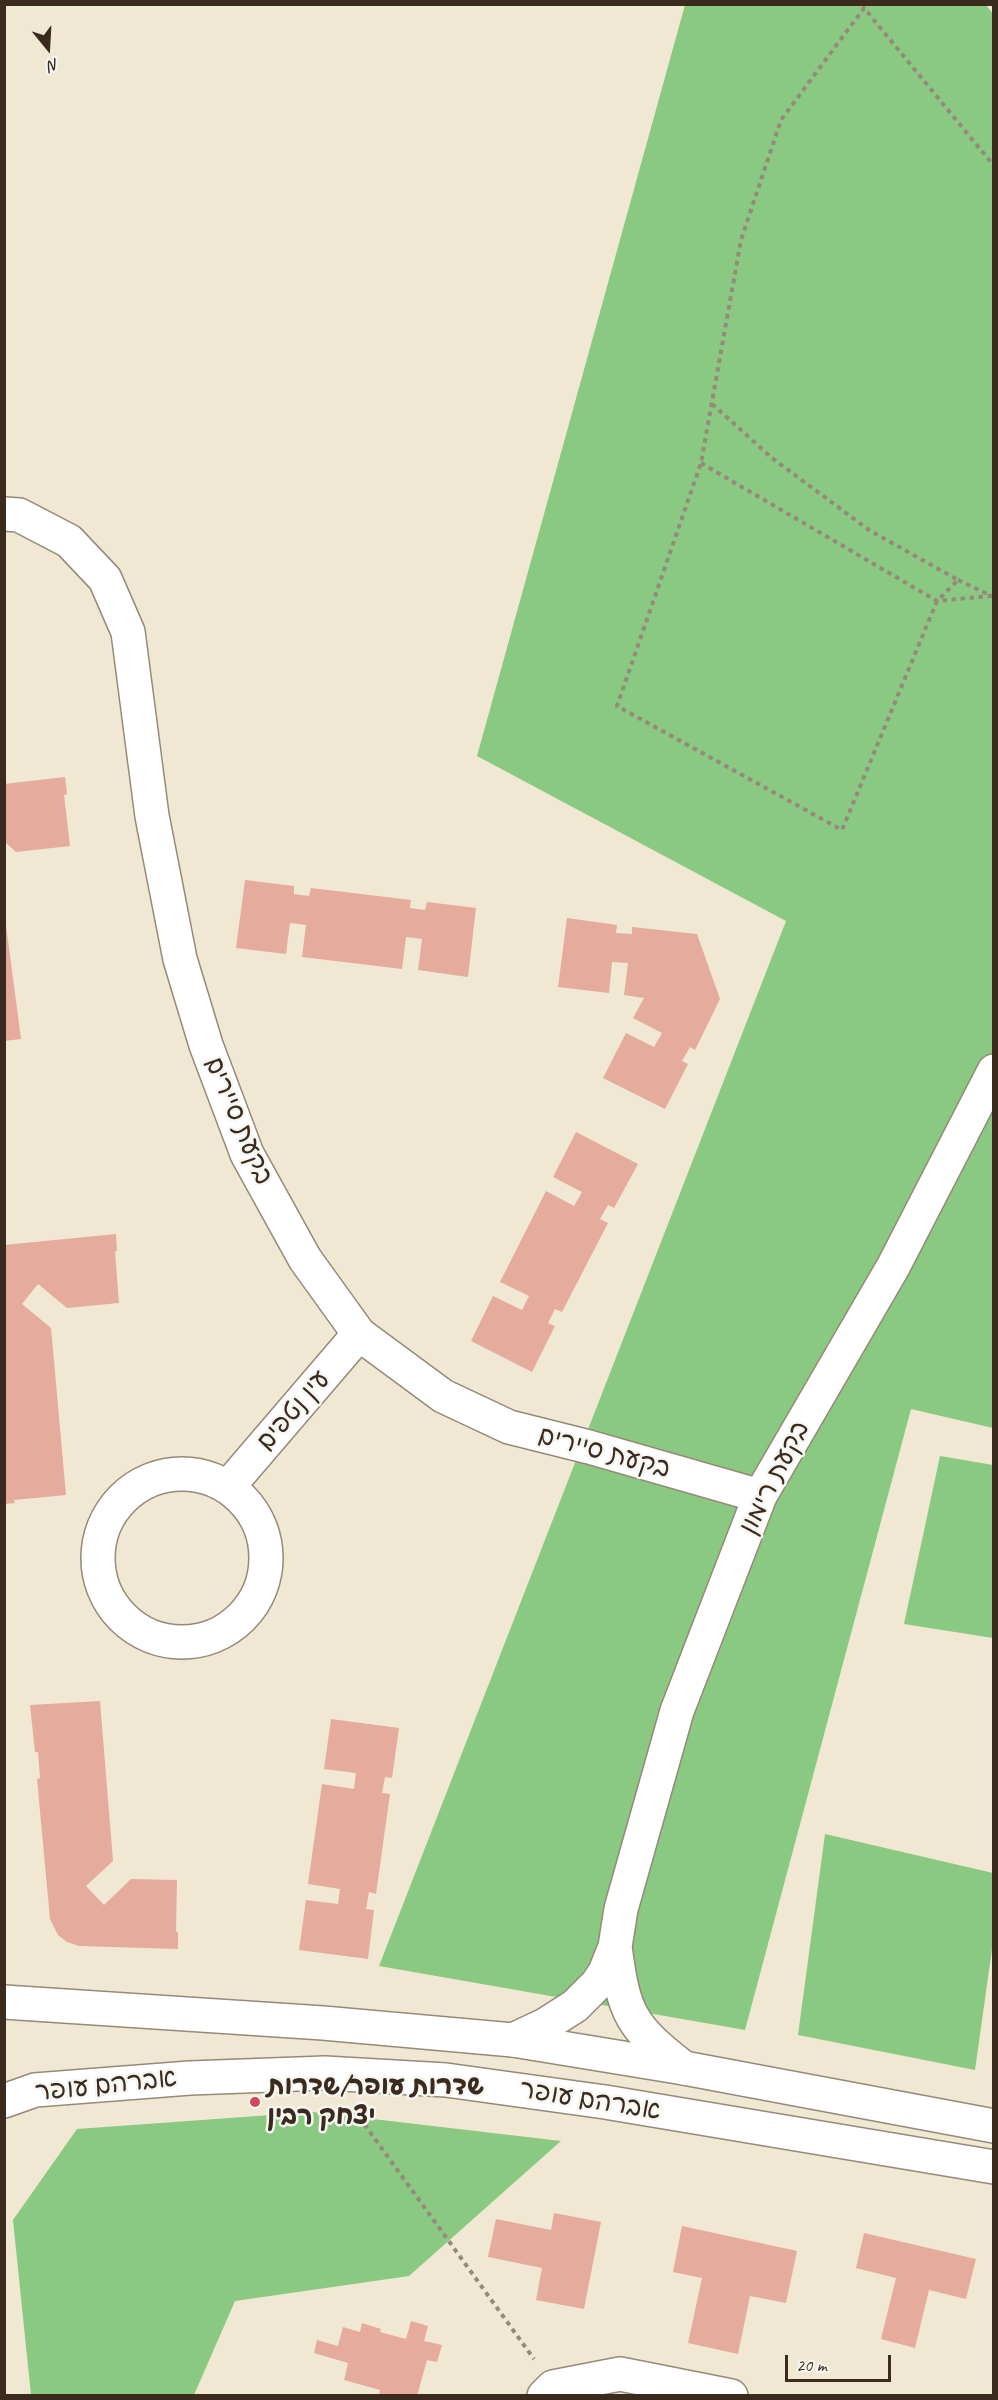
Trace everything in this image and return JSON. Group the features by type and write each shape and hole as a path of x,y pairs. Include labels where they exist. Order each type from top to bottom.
{"street":[{"name":"בקעת סיירים","path":"4,514 19,515 69,541 105,579 128,632 152,816 180,959 206,1046 247,1154 305,1259 359,1334 443,1396 509,1427 589,1447 760,1496"},
{"name":"בקעת רימון","path":"684,2068 648,2038 629,2013 620,1984 615,1947 621,1909 677,1711 760,1496 893,1267 993,1071"},
{"name":"עין נטפים","path":"228,1487 359,1334"},
{"path":"173,1473 202,1475 228,1487 249,1505 262,1529 267,1556 263,1583 250,1607 231,1627 206,1638 179,1642 152,1637 128,1623 110,1604 99,1577 97,1548 105,1521 122,1498 146,1481 173,1473"},
{"name":"בקעת רימון","path":"513,2040 545,2025 575,2006 597,1984 615,1947"},
{"name":"אברהם עופר","path":"4,2002 334,2024 513,2040 684,2068 993,2126"},
{"name":"אברהם עופר","path":"4,2102 35,2090 190,2078 325,2073 446,2080 605,2102 993,2167"},
{"path":"548,2391 620,2374 731,2396"}],"path":[{"path":"958,580 937,601 842,830 617,706 701,463 741,240 781,120 864,9 993,166"},
{"path":"712,404 772,458 869,530 958,580 992,596"},
{"path":"701,463 937,601 992,596"},
{"path":"992,596 993,590"},
{"path":"350,2104 548,2391"}],"green space":[{"path":"685,5 986,5 994,15 993,1428 911,1409 745,2030 379,1966 786,921 477,756"},
{"path":"940,1456 993,1465 993,1638 904,1624"},
{"path":"825,1834 993,1873 993,1942 975,2070 798,2035"},
{"path":"313,2112 561,2141 409,2276 235,2301 194,2395 31,2395 13,2220 77,2129"}],"building":[{"path":"65,777 67,794 64,795 70,846 16,852 4,841 4,784"},
{"path":"245,880 294,886 294,894 309,896 311,888 411,900 410,908 425,910 427,902 476,908 468,977 418,970 422,939 406,937 402,969 302,957 306,925 290,923 286,954 236,948"},
{"path":"4,910 21,1039 4,1041"},
{"path":"567,918 617,925 616,933 632,934 632,927 697,934 720,999 695,1050 690,1047 682,1061 688,1064 665,1109 603,1078 626,1033 654,1047 662,1033 633,1018 644,998 624,995 628,963 612,962 609,993 558,987"},
{"path":"576,1132 638,1164 614,1208 608,1205 600,1219 608,1223 562,1312 555,1309 548,1323 555,1326 532,1372 471,1341 493,1296 522,1310 529,1296 500,1282 546,1191 574,1206 582,1192 553,1177"},
{"path":"116,1234 119,1303 67,1308 38,1284 22,1304 51,1328 66,1495 14,1500 15,1503 4,1504 4,1245"},
{"path":"100,1701 113,1861 86,1886 104,1905 131,1879 177,1880 178,1949 79,1946 67,1942 58,1935 50,1919 37,1779 40,1778 38,1752 35,1752 30,1705"},
{"path":"331,1719 399,1728 392,1778 385,1777 382,1793 390,1794 376,1894 369,1892 366,1909 374,1910 368,1959 299,1950 306,1900 338,1904 340,1889 308,1884 322,1784 354,1789 356,1773 324,1769"},
{"path":"554,2213 601,2222 584,2309 536,2300 542,2268 488,2257 496,2219 551,2230"},
{"path":"682,2226 797,2251 786,2303 750,2296 738,2354 688,2343 702,2278 673,2272"},
{"path":"864,2233 976,2259 966,2299 929,2290 915,2348 881,2339 896,2278 856,2268"},
{"path":"411,2321 428,2326 424,2341 442,2345 437,2362 427,2360 417,2396 379,2396 380,2390 344,2380 348,2363 314,2353 317,2340 338,2346 343,2327 360,2332 362,2323 381,2329 380,2332 406,2339"}],"place":[{"name":"שדרות עופר/שדרות יצחק רבין","path":"255,2102"}]}
